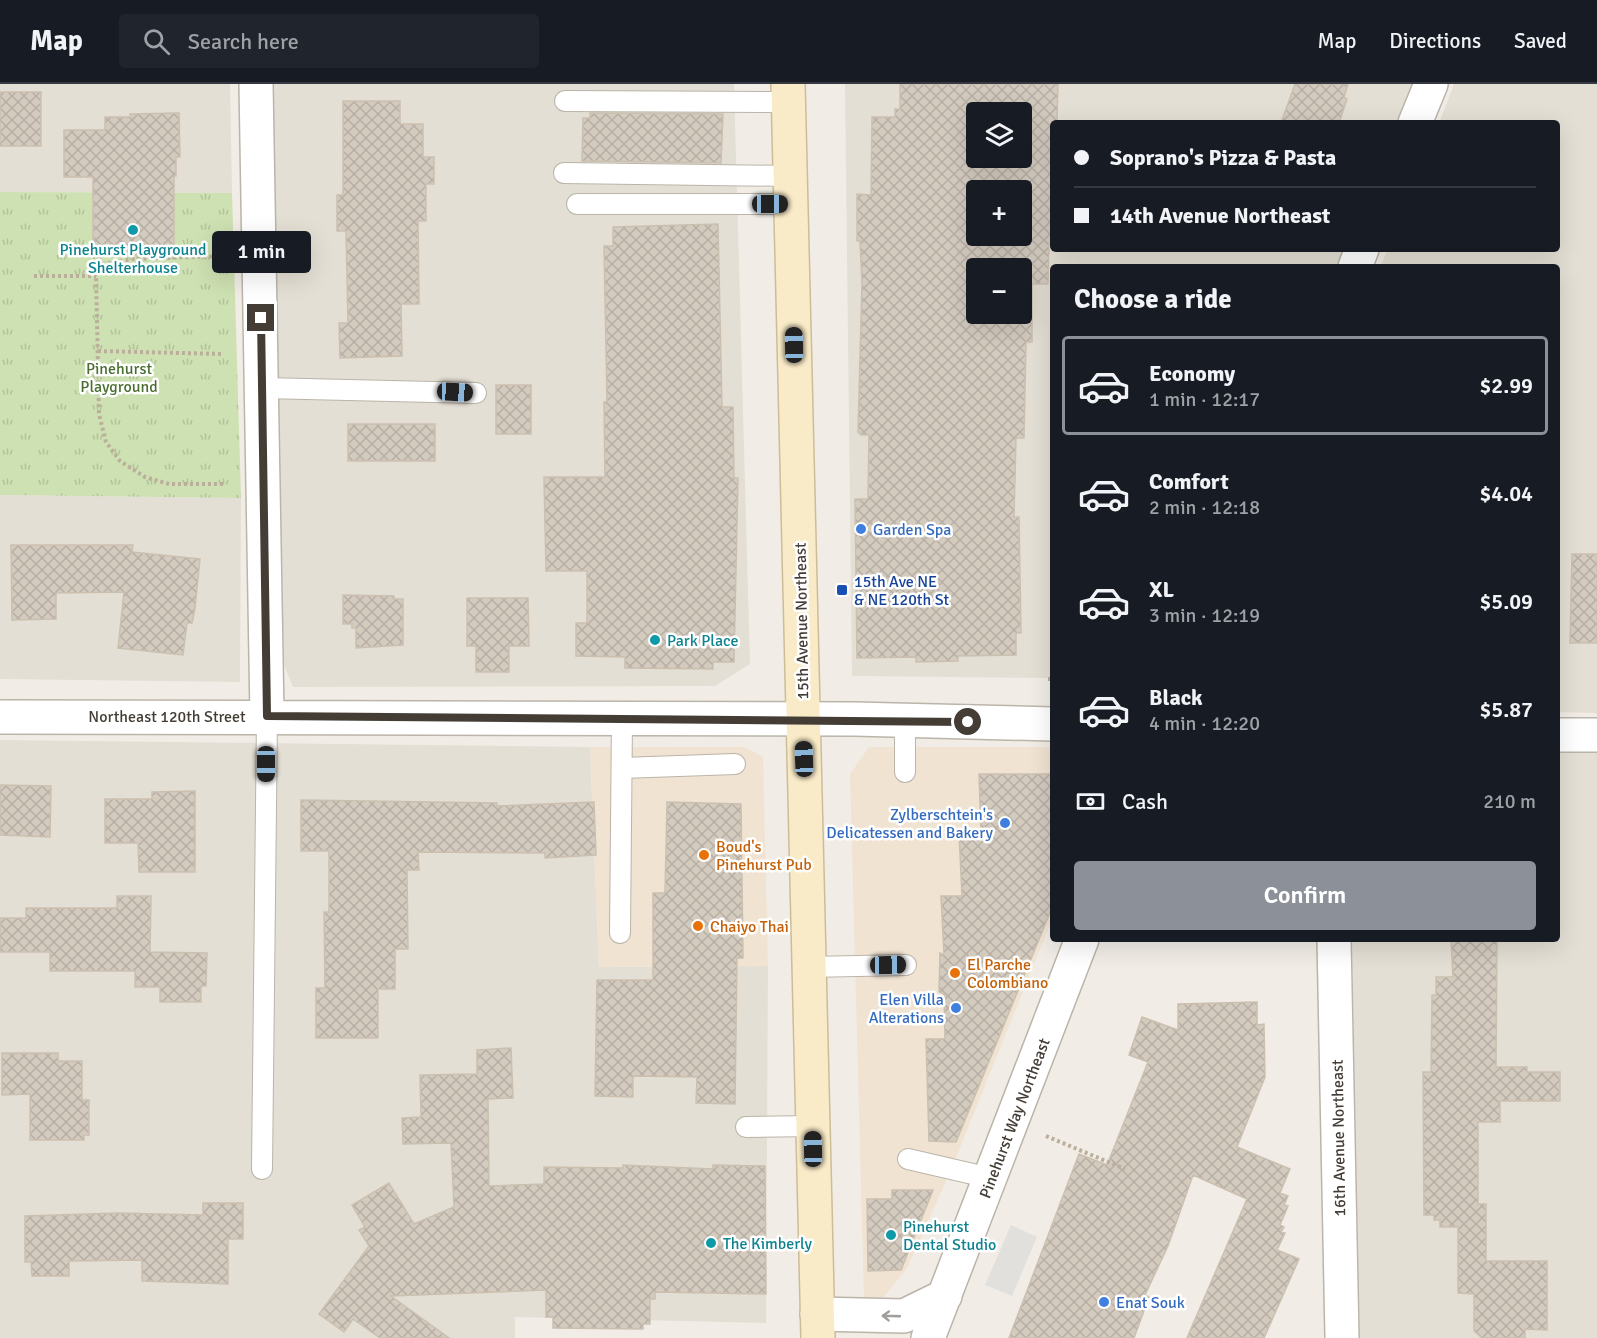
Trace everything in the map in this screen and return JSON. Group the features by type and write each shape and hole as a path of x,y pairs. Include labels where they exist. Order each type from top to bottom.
{"main road":[{"name":"15th Avenue Northeast","path":"788,93 817,1326"}],"street":[{"path":"256,84 267,716"},
{"path":"1415,120 1431,84"},
{"name":"Northeast 120th Street","path":"0,717 803,719 1050,724"},
{"path":"1560,735 1597,735"},
{"name":"Pinehurst Way Northeast","path":"928,1338 1081,942"},
{"name":"16th Avenue Northeast","path":"1334,942 1341,1338"},
{"path":"817,1326 904,1316 945,1296"}],"lane":[{"path":"565,101 788,93"},
{"path":"564,174 791,190"},
{"path":"577,204 791,190"},
{"path":"263,388 476,393"},
{"path":"262,1169 267,716"},
{"path":"620,933 622,718"},
{"path":"905,720 905,772"},
{"path":"622,768 735,764"},
{"path":"809,967 906,965"},
{"path":"746,1127 813,1126"},
{"path":"908,1159 990,1178"}],"path":[{"path":"223,484 169,484 145,477 120,461 106,442 99,414 96,276 103,264 133,259 224,256"},
{"path":"34,276 96,276"},
{"path":"98,351 222,354"},
{"path":"1046,1136 1125,1168"}],"shaded area":[{"path":"0,84 230,84 232,193 0,192"},
{"path":"270,84 734,84 750,664 715,686 293,687 284,665"},
{"path":"845,84 1417,84 1402,120 1050,120 1050,252 1347,252 1342,264 1050,264 1050,678 852,676"},
{"path":"1454,84 1597,84 1597,713 1560,712 1560,264 1381,264 1387,252 1560,252 1560,120 1440,120"},
{"path":"0,495 241,498 240,682 0,679"},
{"path":"0,740 590,747 599,967 768,966 766,1323 515,1317 515,1338 0,1338"},
{"path":"590,747 744,747 763,757 768,966 599,967"},
{"path":"869,747 1050,747 1050,924 951,1170 907,1268 884,1297 864,1300 850,774"},
{"path":"1560,752 1597,752 1597,1338 1360,1338 1352,942 1560,942"},
{"path":"1011,1225 1037,1237 1012,1296 985,1285"}],"green space":[{"name":"Pinehurst Playground","path":"0,192 232,193 241,498 0,495"}],"building":[{"path":"900,84 1058,84 1057,120 1050,120 1048,284 1032,284 1032,258 966,258 966,324 1032,324 1032,342 1026,342 1024,438 1016,438 1014,517 1019,517 1021,633 1016,633 1016,655 958,656 958,661 916,662 916,657 857,658 855,499 868,499 869,435 861,435 858,432 862,283 860,241 857,241 857,194 871,195 872,117 895,117 895,109 900,109"},
{"path":"1295,84 1348,84 1344,97 1347,99 1340,120 1282,120"},
{"path":"0,92 41,92 41,146 0,146"},
{"path":"343,101 400,101 400,124 423,124 423,157 434,157 434,184 426,184 426,221 418,221 419,304 401,304 402,356 340,358 339,323 348,323 346,231 337,231 337,195 343,195"},
{"path":"179,113 180,157 176,157 176,176 174,176 174,255 93,256 93,177 64,177 64,130 105,130 105,117"},
{"path":"590,113 723,114 721,163 582,161 583,118 590,118"},
{"path":"718,224 722,407 733,407 734,478 738,478 734,662 713,662 713,669 625,668 625,657 576,656 576,623 587,623 587,571 546,571 544,477 605,477 604,402 607,402 604,246 613,246 613,227"},
{"path":"496,385 531,385 531,434 496,434"},
{"path":"348,424 435,424 435,461 348,461"},
{"path":"11,545 133,545 132,552 200,559 195,608 192,623 187,623 183,655 118,648 124,592 56,593 56,619 12,620"},
{"path":"1572,554 1597,554 1597,643 1570,643"},
{"path":"343,595 394,596 394,599 403,599 403,645 356,648 356,628 352,628 352,624 343,624"},
{"path":"467,598 528,598 529,646 509,646 509,672 476,672 476,646 467,646"},
{"path":"979,774 1050,774 1050,912 956,1142 929,1141 926,1039 945,1039 944,994 939,992 940,953 944,955 941,896 962,896 959,833 981,832"},
{"path":"0,785 51,786 50,837 0,835"},
{"path":"195,791 195,872 139,872 138,843 105,843 105,799 152,799 152,792"},
{"path":"301,800 497,803 497,806 594,802 596,855 545,858 545,853 418,852 419,870 407,870 408,949 395,949 395,989 378,989 378,1038 316,1038 316,988 325,988 324,912 329,912 329,851 301,851"},
{"path":"667,802 741,804 743,958 737,958 735,1104 696,1103 697,1077 633,1076 633,1097 595,1096 597,980 653,980 653,893 665,893"},
{"path":"117,896 151,896 150,952 207,953 206,986 201,986 201,1002 160,1002 160,987 135,987 135,971 50,971 50,952 0,952 0,918 26,918 26,908 117,908"},
{"path":"1451,942 1497,942 1496,1067 1527,1067 1527,1072 1560,1072 1560,1101 1500,1101 1500,1122 1478,1122 1478,1204 1486,1204 1486,1261 1547,1261 1547,1330 1525,1329 1525,1338 1482,1338 1474,1331 1474,1294 1458,1293 1458,1227 1440,1227 1440,1220 1434,1220 1434,1215 1424,1215 1423,1072 1431,1072 1432,995 1436,995 1436,977 1453,977"},
{"path":"1257,1002 1257,1025 1264,1024 1265,1077 1237,1147 1290,1169 1280,1193 1288,1196 1284,1205 1288,1206 1280,1225 1284,1227 1281,1232 1285,1233 1277,1250 1299,1259 1264,1338 1187,1338 1247,1199 1193,1175 1168,1246 1145,1295 1149,1297 1134,1338 1009,1338 1079,1154 1107,1165 1148,1062 1129,1055 1142,1017 1178,1030 1178,1004"},
{"path":"511,1048 513,1098 488,1099 489,1186 544,1184 544,1167 623,1168 623,1165 713,1169 713,1165 765,1166 766,1294 655,1292 655,1299 650,1299 650,1324 643,1324 643,1329 553,1328 553,1317 546,1317 546,1290 391,1296 449,1338 380,1338 353,1319 344,1332 319,1314 369,1246 359,1230 365,1227 352,1205 389,1183 414,1224 454,1207 451,1143 403,1144 402,1118 421,1117 420,1075 477,1074 477,1050"},
{"path":"2,1053 58,1053 58,1061 82,1061 82,1100 89,1100 89,1135 84,1135 84,1140 30,1140 30,1094 2,1095"},
{"name":"Pinehurst Dental Studio","path":"892,1190 933,1190 901,1270 868,1271 867,1199 892,1199"},
{"path":"203,1203 243,1203 243,1239 228,1239 228,1284 142,1281 142,1260 69,1261 69,1276 32,1276 31,1262 25,1262 25,1216 119,1213 203,1215"}],"place":[{"name":"Pinehurst Playground Shelterhouse","path":"133,230"},
{"name":"Garden Spa","path":"861,529"},
{"name":"15th Ave NE & NE 120th St","path":"842,590"},
{"name":"Park Place","path":"655,640"},
{"name":"Zylberschtein's Delicatessen and Bakery","path":"1005,823"},
{"name":"Boud's Pinehurst Pub","path":"704,855"},
{"name":"Chaiyo Thai","path":"698,926"},
{"name":"El Parche Colombiano","path":"955,973"},
{"name":"Elen Villa Alterations","path":"956,1008"},
{"name":"Pinehurst Dental Studio","path":"891,1235"},
{"name":"The Kimberly","path":"711,1243"},
{"name":"Enat Souk","path":"1104,1302"}],"route":[{"path":"261,318 267,716 854,719 968,722"}]}
